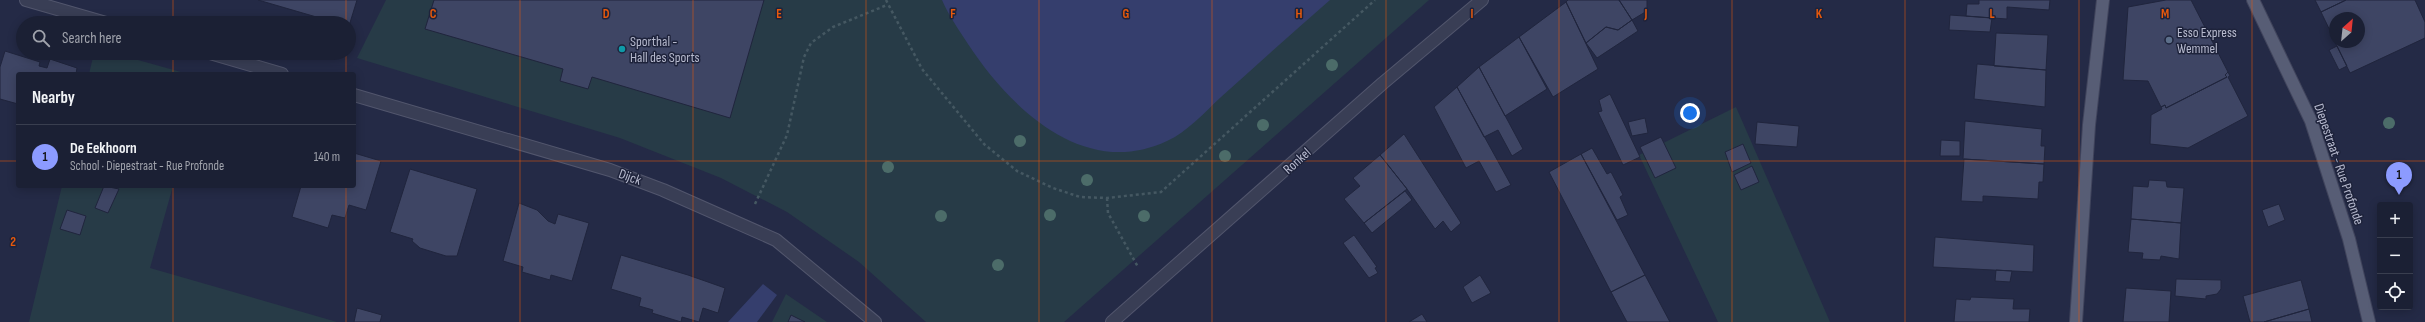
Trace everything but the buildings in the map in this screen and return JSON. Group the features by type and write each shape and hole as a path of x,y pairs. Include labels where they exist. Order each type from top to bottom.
{"main road":[{"path":"2076,322 2089,125 2103,0"},
{"name":"Diepestraat - Rue Profonde","path":"2253,0 2310,121 2349,240 2369,322"}],"street":[{"path":"26,0 82,16"},
{"name":"Ronkel","path":"1112,322 1151,290 1383,83 1482,0"},
{"path":"234,60 275,72"},
{"name":"Dijck","path":"356,96 610,170 663,190 776,240 875,322"}],"path":[{"path":"886,0 887,5 922,70 984,144 1017,171 1053,188 1080,197 1107,198 1161,192 1375,0"},
{"path":"745,226 787,135 804,57 811,44 833,27 887,5"},
{"path":"1107,198 1108,213 1151,290"}],"shaded area":[{"path":"386,0 1429,0 1064,322 926,322 859,262 787,212 721,178 620,138 357,58"},
{"path":"92,60 138,60 181,72 89,72"},
{"path":"1736,107 1830,322 1718,322 1639,155"},
{"path":"62,188 172,188 150,268 337,322 29,322"},
{"path":"786,294 827,322 772,322"}],"water":[{"path":"942,0 1330,0 1182,132 1167,141 1136,151 1107,151 1079,144 1052,131 1028,113 1005,92 968,44"},
{"path":"763,284 777,295 757,322 728,322"}],"place":[{"name":"Esso Express Wemmel","path":"2169,40"},
{"name":"Sporthal - Hall des Sports","path":"622,49"},
{"name":"De Eekhoorn","path":"2399,195"}]}
